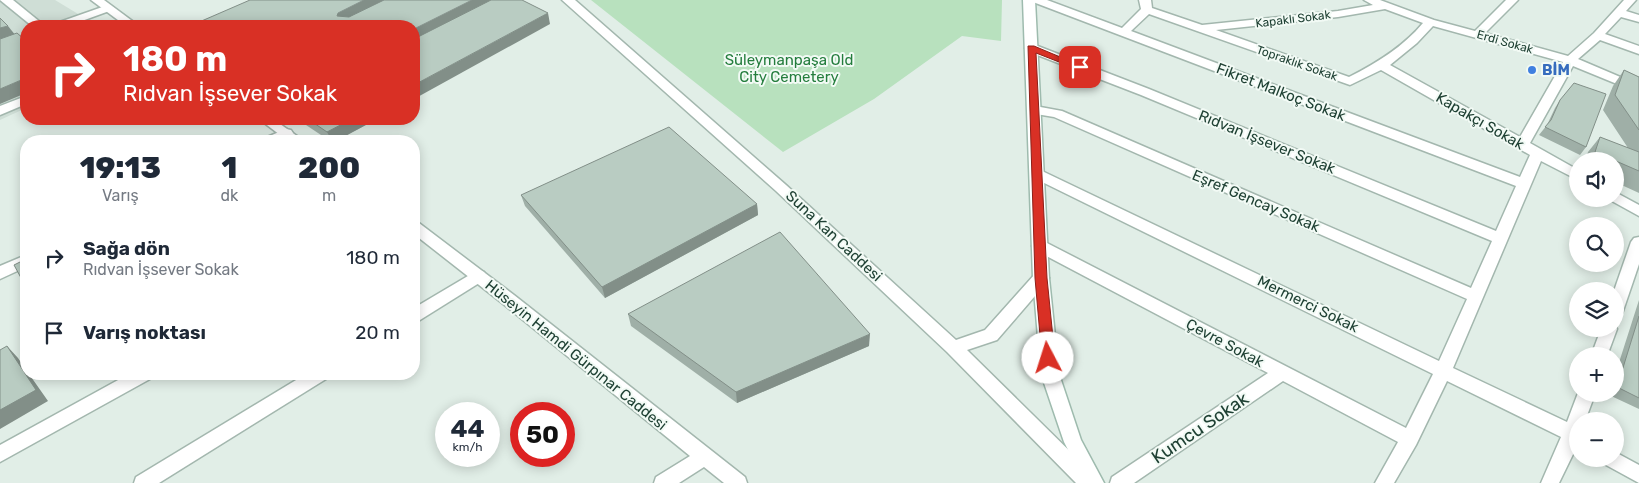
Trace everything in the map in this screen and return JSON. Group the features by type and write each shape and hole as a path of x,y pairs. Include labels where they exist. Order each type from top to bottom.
{"street":[{"path":"6,0 31,20"},
{"path":"96,0 125,20"},
{"name":"Suna Kan Caddesi","path":"568,0 781,188 953,347 1089,483"},
{"path":"1029,0 1041,278 1050,374 1073,442 1095,483"},
{"name":"Fikret Malkoç Sokak","path":"1037,0 1524,184"},
{"name":"Erdi Sokak","path":"1370,0 1430,22 1570,60 1639,89"},
{"path":"1478,34 1512,0"},
{"path":"1522,145 1570,60 1598,35 1630,0"},
{"path":"1124,32 1146,5"},
{"name":"Topraklık Sokak","path":"1146,5 1200,28 1350,82 1383,66 1420,36 1430,22"},
{"name":"Kapaklı Sokak","path":"1200,28 1328,15 1385,6"},
{"path":"75,20 108,8"},
{"path":"1618,12 1639,20"},
{"path":"1598,35 1639,50"},
{"path":"0,48 20,40"},
{"name":"Rıdvan İşsever Sokak","path":"1031,48 1145,92 1502,239"},
{"name":"Kapakçı Sokak","path":"1383,66 1569,171"},
{"path":"0,111 20,103"},
{"name":"Eşref Gencay Sokak","path":"1035,110 1057,114 1475,296"},
{"path":"274,125 289,135"},
{"path":"1384,483 1410,439 1444,370 1537,154"},
{"name":"Mermerci Sokak","path":"1037,174 1569,431"},
{"path":"1624,202 1639,211"},
{"name":"Hüseyin Hamdi Gürpınar Caddesi","path":"420,232 738,483"},
{"path":"1624,285 1639,242"},
{"name":"Çevre Sokak","path":"1040,246 1410,439"},
{"path":"0,273 20,263"},
{"path":"420,312 478,276"},
{"path":"953,347 975,342 991,335 1041,278"},
{"name":"Kumcu Sokak","path":"1119,483 1281,373"},
{"path":"0,454 133,380"},
{"path":"143,483 310,380"},
{"path":"1550,483 1569,446"},
{"path":"663,483 704,457"},
{"path":"1624,466 1639,475"}],"shaded area":[{"path":"0,0 55,0 88,20 20,20 20,111 0,120"}],"green space":[{"name":"Süleymanpaşa Old City Cemetery","path":"591,0 1002,0 1001,41 962,36 874,99 783,152"}],"building":[{"path":"250,0 364,0 338,13 337,16 349,17 384,0 472,0 420,26 420,20 204,20"},
{"path":"491,0 522,0 548,13 420,82 420,36"},
{"path":"0,18 8,26 0,28"},
{"path":"17,33 20,36 20,81 0,89 0,39"},
{"path":"1624,70 1639,77 1639,130 1615,95"},
{"path":"1574,83 1606,94 1586,147 1545,127 1551,120 1560,100"},
{"path":"317,125 340,125 327,132"},
{"path":"669,127 757,204 602,287 521,195"},
{"path":"1600,137 1639,152 1639,171 1624,165 1624,152 1595,152"},
{"path":"780,232 870,334 736,392 628,314"},
{"path":"20,262 20,276 14,265"},
{"path":"1639,316 1639,398 1624,390 1624,364"},
{"path":"7,346 20,366 20,380 29,380 36,390 0,410 0,350"}],"place":[{"name":"BİM","path":"1532,70"}],"route":[{"path":"1048,358 1041,278 1031,48 1080,67"}]}
